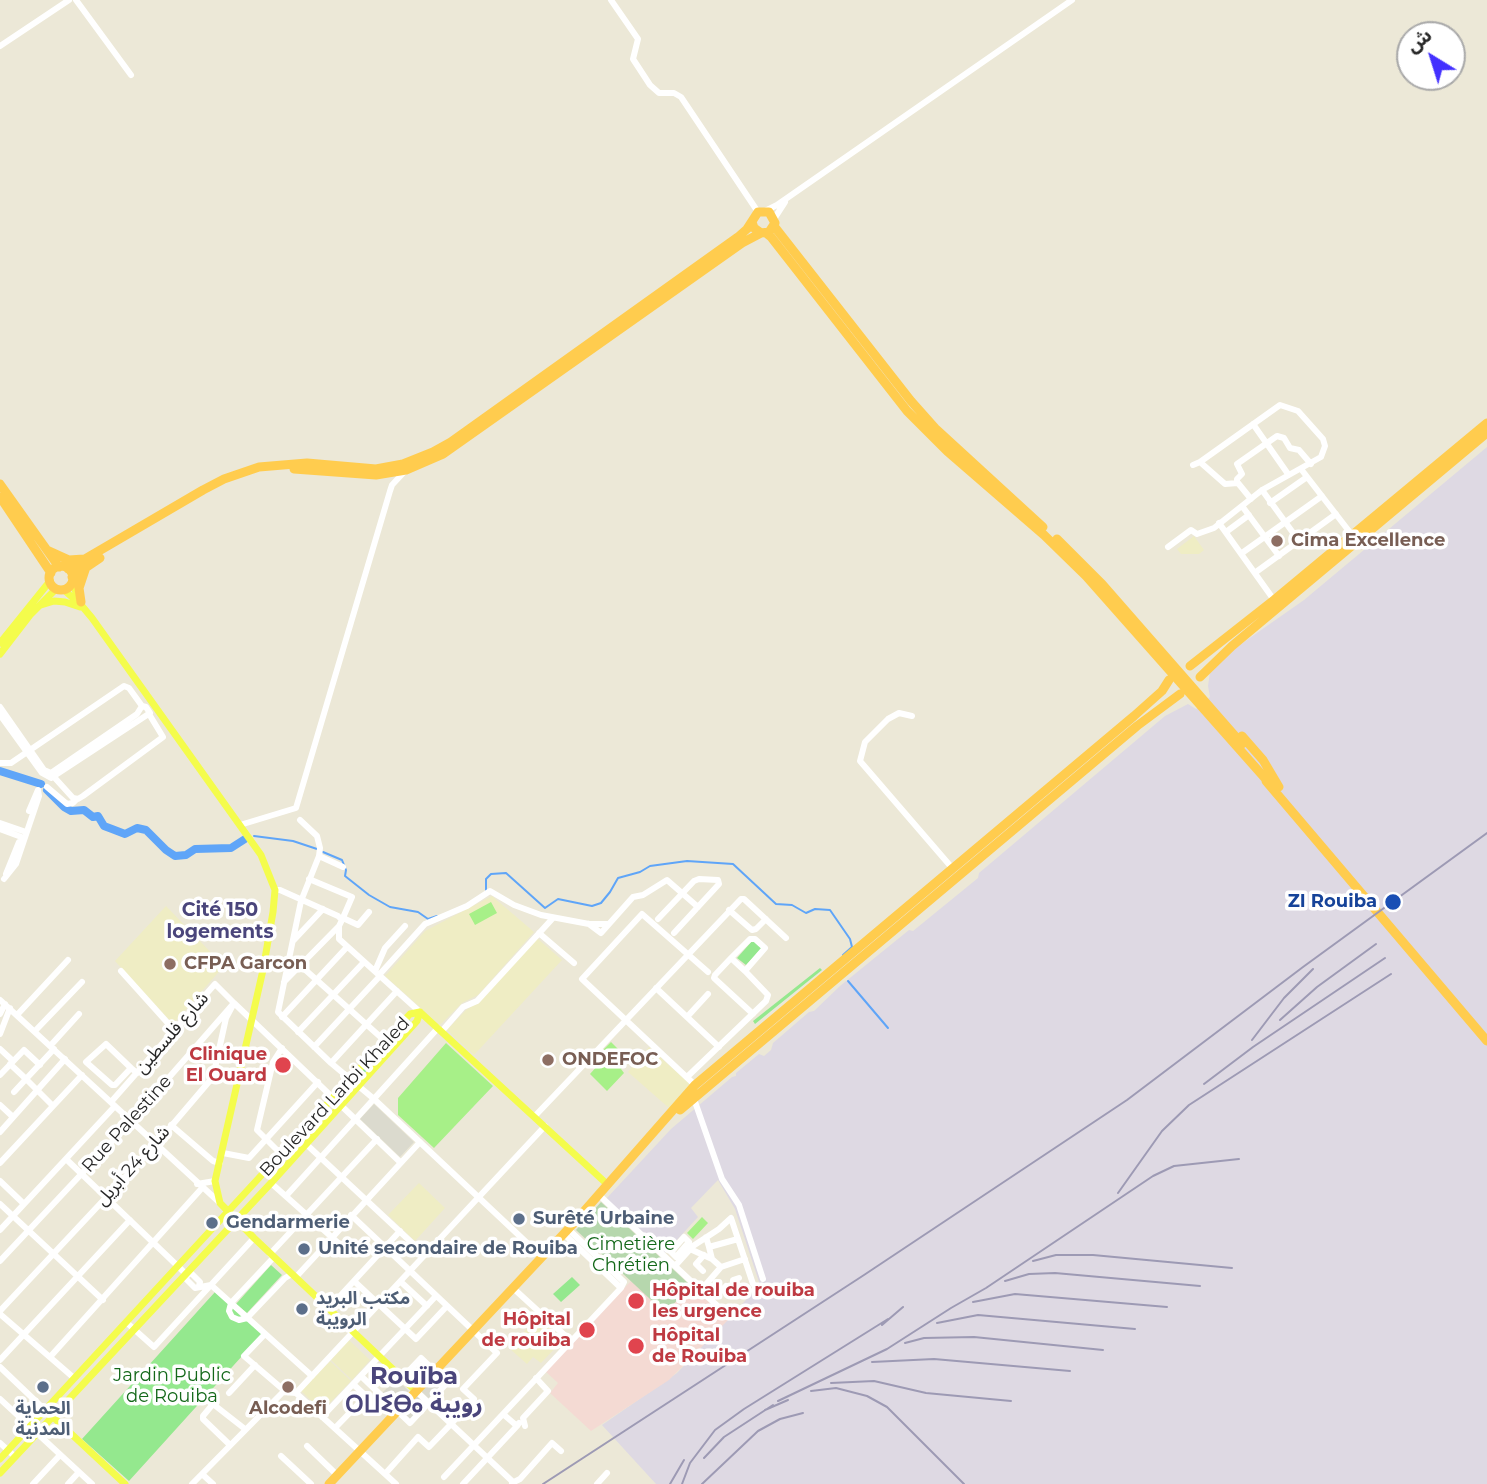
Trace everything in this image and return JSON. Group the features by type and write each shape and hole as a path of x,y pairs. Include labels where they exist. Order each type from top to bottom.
{"highway":[{"path":"44,563 47,576 60,580 203,490 224,479 259,467 307,463 376,469 402,464 433,452 451,442 738,237 762,212 774,223 902,391 971,464 1088,574 1273,784 1487,1034"},
{"path":"752,222 756,230 771,237 908,411 947,451 1058,544 1170,678 1172,689 1182,695 1252,769 1273,784"},
{"path":"82,604 80,579 88,562 230,482 261,472 302,469 367,476 406,470 443,454 774,223"},
{"path":"333,1481 693,1092 1134,716 1162,691 1174,669 1186,665 1275,600 1487,423"},
{"path":"729,1061 1137,726 1182,695 1193,693 1200,680 1241,638 1487,433"},
{"path":"0,484 44,548 60,580"},
{"path":"0,497 44,563 60,580"},
{"path":"1058,544 1071,547 1115,589 1186,665 1196,670 1200,680 1263,760 1273,784"},
{"path":"44,548 69,560 88,562"},
{"path":"1387,919 1487,1041"}],"main road":[{"path":"60,580 82,604 261,855 275,890 263,970 215,1181 220,1203 235,1221 416,1391"},
{"path":"0,654 60,580"},
{"path":"0,643 60,580"},
{"path":"35,610 44,604 65,602 75,604 92,618"},
{"path":"420,1012 608,1185"},
{"name":"Boulevard Larbi Khaled","path":"0,1459 410,1014 420,1012 417,1021 271,1183 0,1473"},
{"path":"45,1410 125,1484"}],"street":[{"path":"0,46 56,3 69,0"},
{"path":"76,0 131,75"},
{"path":"611,0 638,40 634,59 650,85 659,93 674,93 681,97 762,212 788,198 1072,0"},
{"path":"774,223 788,198"},
{"path":"1168,547 1191,530 1200,534 1219,523 1262,490 1287,474 1311,464 1321,457 1325,446 1323,439 1298,411 1288,405 1280,405 1193,465"},
{"path":"1253,424 1287,474"},
{"path":"1237,483 1242,474 1237,464 1277,436 1282,437 1290,448 1299,450 1311,464"},
{"path":"1200,462 1225,484 1237,483"},
{"path":"1301,469 1352,535"},
{"path":"240,825 296,808 390,491 406,470"},
{"path":"1270,503 1307,477"},
{"path":"1237,483 1251,499"},
{"path":"1262,490 1299,541"},
{"path":"1242,553 1322,496"},
{"path":"1242,506 1279,556"},
{"path":"1256,572 1336,514"},
{"path":"1226,532 1249,515"},
{"path":"1219,523 1275,600"},
{"path":"0,763 11,763 124,686 129,688 142,706 146,707 163,737 73,803 67,804 47,787"},
{"path":"51,776 137,714 142,706"},
{"path":"0,707 42,773 51,776 77,799"},
{"path":"912,716 899,713 888,719 865,742 860,761 953,869"},
{"path":"51,776 149,714"},
{"path":"0,715 28,751"},
{"path":"2,878 23,835 39,796 38,790 23,835"},
{"path":"300,820 317,836 320,852 301,901 278,1012 542,1257"},
{"path":"0,823 23,835"},
{"path":"0,829 23,835"},
{"path":"320,852 343,867"},
{"path":"309,879 352,897 342,922 339,939 420,1012"},
{"path":"658,919 696,879 718,880 719,884 674,933"},
{"path":"314,1047 425,923 467,906 490,891 514,905 553,918 589,924 601,933 633,897 643,895 664,881 669,881 698,907"},
{"path":"275,890 323,909 342,922 358,925 369,912"},
{"path":"534,1116 742,898 786,938"},
{"path":"292,942 323,909"},
{"path":"729,910 752,930 766,919"},
{"path":"708,972 641,914 582,979 687,1077 722,1179 739,1205 763,1279"},
{"path":"286,1196 440,1029 463,1007 477,1001 553,918"},
{"path":"283,983 342,922"},
{"path":"378,974 385,948 405,926"},
{"path":"539,933 574,963"},
{"path":"745,971 764,951 764,946 752,938 714,978 753,1014"},
{"path":"282,1017 347,947"},
{"path":"687,1077 766,1001 768,995 731,958"},
{"path":"17,1015 68,960"},
{"path":"298,1032 364,962"},
{"path":"301,966 385,1041"},
{"path":"121,971 174,1030"},
{"path":"35,1031 82,982"},
{"name":"شارع فلسطين","path":"0,1230 113,1104 134,1071 215,984 234,1003"},
{"path":"656,988 719,1047"},
{"path":"331,1063 397,991"},
{"path":"687,1017 708,994"},
{"path":"234,1003 400,1162"},
{"name":"Rue Palestine","path":"0,1261 131,1121 234,1003"},
{"name":"شارع 24 أبريل","path":"0,1313 156,1144 213,1077 226,1018 234,1003"},
{"path":"5,1004 220,1203"},
{"path":"0,1014 5,1004"},
{"path":"0,1034 5,1004"},
{"path":"14,1092 40,1065 79,1014"},
{"path":"106,1044 134,1071 112,1085 86,1062 106,1044"},
{"path":"281,1154 257,1130 273,1062 282,1048"},
{"path":"0,1049 53,1106"},
{"path":"0,1075 24,1050 40,1065"},
{"path":"0,1132 65,1059"},
{"path":"0,1163 82,1075"},
{"path":"223,1153 249,1158 318,1082"},
{"path":"0,1105 13,1117"},
{"path":"171,1125 213,1161 220,1163"},
{"path":"296,1393 545,1126"},
{"path":"231,1303 377,1139"},
{"path":"247,1318 285,1278 294,1275 420,1142"},
{"path":"306,1143 425,1255"},
{"path":"66,1159 186,1274 191,1273 200,1282 199,1286 211,1285 312,1376"},
{"path":"0,1181 24,1204"},
{"path":"50,1357 155,1242 200,1186 215,1181"},
{"path":"271,1183 345,1249"},
{"path":"599,1195 724,1312"},
{"path":"0,1204 103,1300"},
{"path":"351,1215 497,1353 463,1389 474,1399 451,1424 429,1447 418,1437 385,1474"},
{"path":"675,1266 684,1249 731,1218 753,1284"},
{"path":"0,1360 130,1220"},
{"path":"329,1308 400,1231"},
{"path":"444,1477 622,1285 566,1232"},
{"path":"706,1237 712,1259"},
{"path":"126,1322 154,1347 254,1238"},
{"path":"709,1247 738,1239"},
{"path":"724,1243 727,1253"},
{"path":"684,1249 712,1259 721,1268"},
{"path":"703,1270 696,1264 704,1255"},
{"path":"701,1290 721,1268 745,1259"},
{"path":"715,1274 727,1287 739,1278"},
{"path":"354,1281 416,1339 447,1306"},
{"path":"401,1282 427,1306"},
{"path":"513,1288 571,1341"},
{"path":"322,1417 436,1296"},
{"path":"0,1313 74,1378"},
{"path":"265,1334 244,1356 287,1393"},
{"path":"360,1376 410,1423 447,1383 421,1358 402,1378"},
{"path":"229,1393 255,1365"},
{"path":"0,1367 45,1410"},
{"path":"463,1484 548,1391 536,1378"},
{"path":"335,1429 366,1396 353,1384"},
{"path":"416,1391 512,1483 520,1479 552,1443 561,1451"},
{"path":"192,1484 283,1392 296,1393 396,1484"},
{"path":"0,1399 92,1484"},
{"path":"230,1445 203,1419 214,1404 245,1429"},
{"path":"503,1414 517,1426"},
{"path":"523,1418 525,1426"},
{"path":"0,1443 15,1457"},
{"path":"307,1446 333,1481"},
{"path":"33,1484 60,1455"},
{"path":"281,1456 311,1484"},
{"path":"68,1484 79,1472"},
{"path":"597,1484 607,1473"},
{"path":"202,1474 213,1484"}],"shaded area":[{"path":"1487,447 1487,1484 656,1484 602,1425 677,1373 760,1285 735,1209 718,1180 691,1208 698,1217 665,1253 606,1199 671,1129 736,1076 736,1073 759,1054 764,1056 771,1050 773,1043 809,1012 814,1011 840,986 978,878 979,873 1165,716 1188,704 1196,709 1210,697 1210,672 1234,649 1304,600"},
{"path":"1194,536 1204,550 1199,554 1181,554 1177,549"},
{"path":"492,896 534,932 478,995 462,1003 440,1025 385,976 425,931"},
{"name":"CFPA Garcon","path":"166,906 224,966 173,1024 115,961"},
{"path":"537,938 562,960 474,1055 447,1030 466,1010 480,1001"},
{"path":"649,1047 690,1084 669,1108 628,1072"},
{"path":"374,1104 414,1142 400,1157 360,1119"},
{"path":"419,1183 445,1208 415,1241 388,1215"},
{"name":"Hôpital de Rouiba","path":"631,1281 665,1313 691,1286 728,1320 669,1380 591,1431 550,1393 558,1383 545,1371"},
{"path":"538,1317 561,1337 561,1342 541,1363 533,1357 527,1364 509,1348"},
{"path":"349,1340 370,1360 352,1380 331,1360"},
{"path":"330,1361 351,1381 322,1411 301,1391"},
{"path":"435,1375 445,1384 430,1400 420,1390"},
{"path":"396,1379 409,1391 395,1406 382,1393"},
{"path":"416,1395 426,1404 410,1420 400,1411"}],"green space":[{"path":"491,902 497,913 475,925 469,914"},
{"path":"753,940 762,948 746,965 737,958"},
{"path":"820,968 822,970 755,1024 753,1021"},
{"path":"409,1019 411,1022 358,1080 356,1079 355,1077"},
{"path":"611,1042 629,1060 621,1069 624,1073 607,1091 590,1074 606,1056 602,1051"},
{"path":"446,1043 493,1086 434,1148 398,1115 398,1098"},
{"name":"Cimetière Chrétien","path":"601,1202 691,1286 665,1313 576,1230"},
{"path":"702,1217 708,1223 693,1239 687,1233"},
{"path":"271,1265 282,1275 247,1313 236,1304"},
{"path":"572,1277 580,1285 561,1302 553,1294"},
{"name":"Jardin Public de Rouiba","path":"215,1292 262,1334 129,1481 82,1439"}],"waterway":[{"path":"0,771 41,784"},
{"path":"47,790 64,807 71,811 84,810 93,817 98,816 104,826 125,834 137,828 146,830 175,856 186,855 195,849 231,848 245,839"},
{"path":"254,836 293,841 317,849"},
{"path":"323,852 342,860 345,876 390,907 418,912 428,919 437,916"},
{"path":"486,890 486,879 491,874 506,873 545,908 558,899 592,906 601,903 618,878 640,872 650,866 687,861 733,864 776,904 792,905 806,913 815,909 830,910 850,939 852,947 843,955"},
{"path":"848,981 888,1028"}],"railway":[{"path":"543,1484 1127,1100 1487,833"},
{"path":"1280,1020 1317,987 1376,944"},
{"path":"1204,1084 1253,1047 1385,958"},
{"path":"1252,1040 1284,998 1313,969"},
{"path":"1118,1193 1162,1131 1189,1105 1391,974"},
{"path":"778,1401 887,1349 986,1288 1153,1176 1174,1166 1239,1159"},
{"path":"1033,1261 1056,1255 1093,1255 1232,1268"},
{"path":"1005,1281 1029,1274 1055,1273 1200,1286"},
{"path":"973,1302 1015,1294 1167,1307"},
{"path":"882,1325 903,1307"},
{"path":"937,1323 978,1315 1135,1329"},
{"path":"682,1484 690,1463 715,1430 888,1319"},
{"path":"905,1343 924,1338 974,1337 1103,1350"},
{"path":"872,1362 934,1359 1070,1371"},
{"path":"831,1383 874,1381 926,1393 1011,1401"},
{"path":"811,1391 836,1388 867,1396 887,1407 964,1484"},
{"path":"765,1410 788,1400"},
{"path":"704,1458 724,1437 773,1405"},
{"path":"702,1484 758,1431 780,1419 803,1413"},
{"path":"670,1484 684,1460"}],"place":[{"name":"Cima Excellence","path":"1277,541"},
{"name":"ZI Rouiba","path":"1393,902"},
{"name":"CFPA Garcon","path":"170,964"},
{"name":"ONDEFOC","path":"548,1060"},
{"name":"Clinique El Ouard","path":"283,1065"},
{"name":"Surêté Urbaine","path":"519,1219"},
{"name":"Gendarmerie","path":"212,1223"},
{"name":"Unité secondaire de Rouiba","path":"304,1249"},
{"name":"Hôpital de rouiba les urgence","path":"636,1301"},
{"name":"مكتب البريد الرويبة","path":"302,1309"},
{"name":"Hôpital de rouiba","path":"587,1330"},
{"name":"Hôpital de Rouiba","path":"636,1346"},
{"name":"الحماية المدنية","path":"43,1387"},
{"name":"Alcodefi","path":"288,1387"}],"district":[{"name":"Cité 150 logements","path":"220,921"},
{"name":"Rouïba ⵔⵡⵉⴱⴰ رويبة","path":"414,1391"}]}
